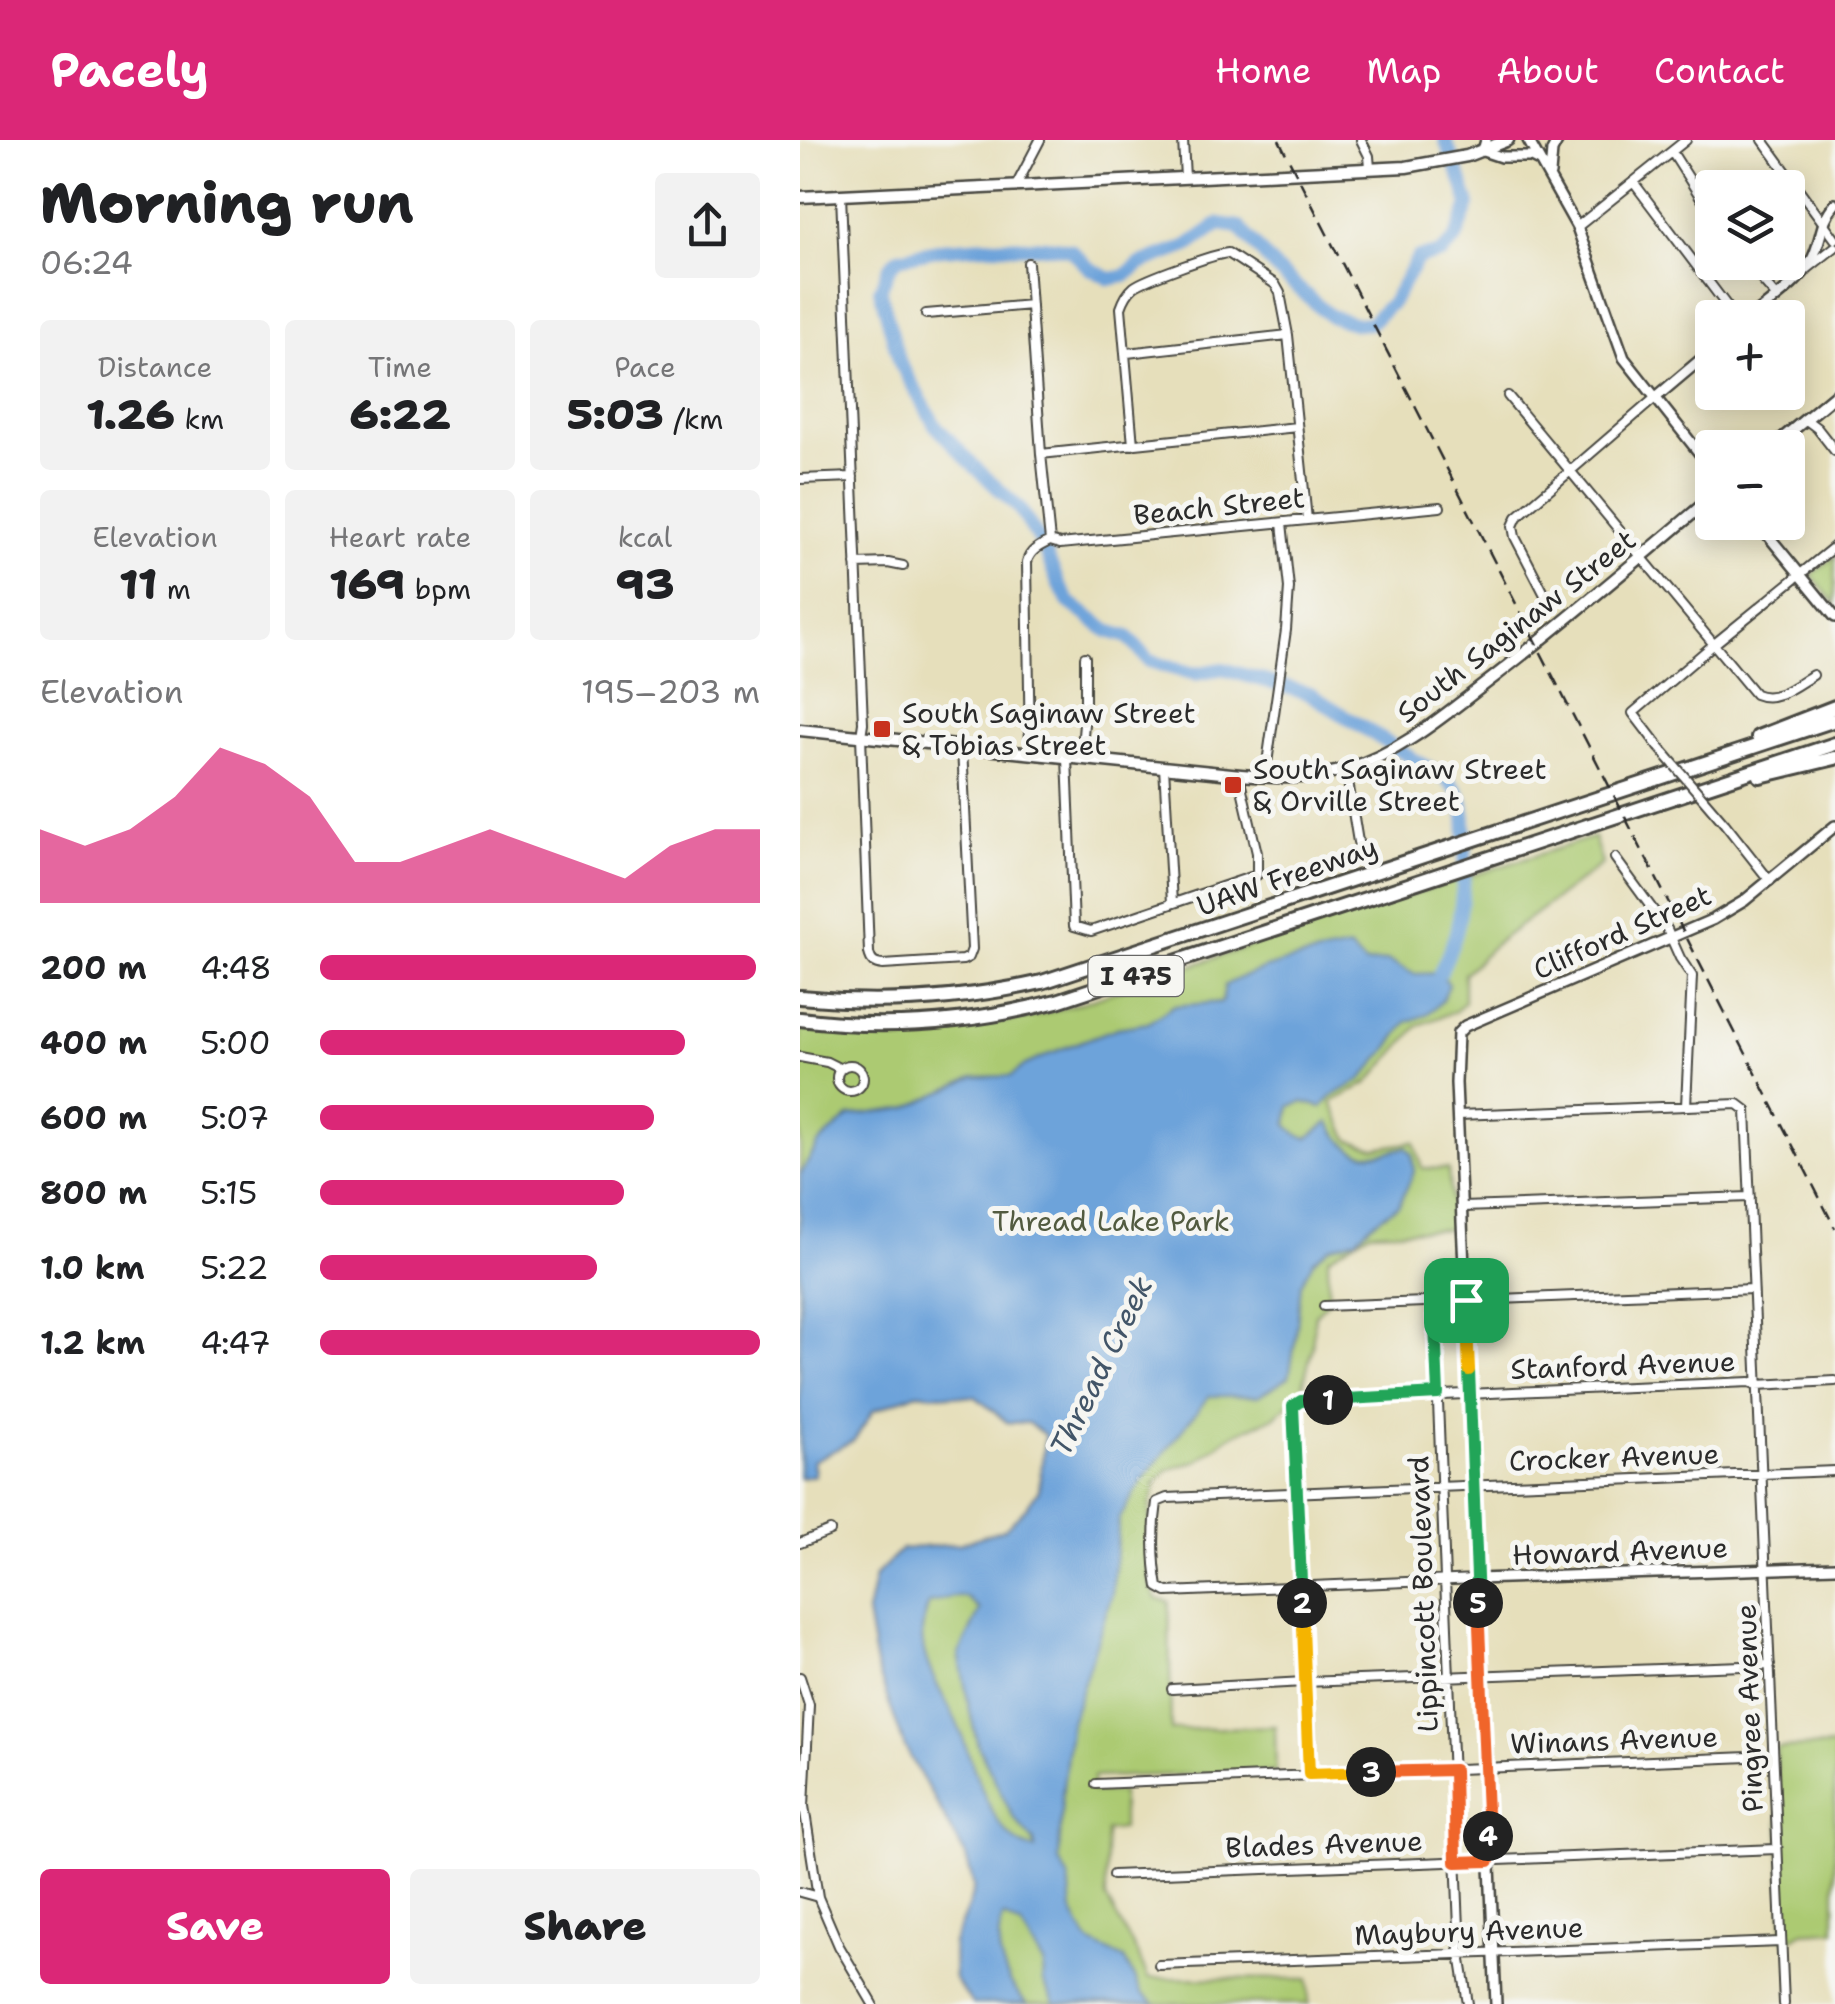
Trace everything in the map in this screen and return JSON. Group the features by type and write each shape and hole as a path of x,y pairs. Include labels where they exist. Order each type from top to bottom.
{"highway":[{"path":"1667,776 1835,707"},
{"name":"UAW Freeway","path":"800,997 922,1000 988,993 1069,975 1835,720"},
{"name":"UAW Freeway","path":"800,1020 921,1023 1026,1009 1091,991 1835,744"},
{"path":"1666,800 1835,758"}],"main road":[{"path":"800,197 1430,164 1467,156 1484,145 1508,140"},
{"path":"1792,430 1835,394"},
{"name":"South Saginaw Street","path":"800,730 1265,777 1310,778 1383,755 1412,739 1536,644 1695,511"}],"street":[{"path":"1017,184 1040,140"},
{"path":"1183,140 1186,178"},
{"path":"1360,140 1370,168"},
{"path":"1528,140 1577,228 1622,355 1695,449"},
{"path":"1549,176 1552,151 1558,140"},
{"path":"1577,228 1686,140"},
{"path":"1763,140 1835,243 1805,270"},
{"path":"1484,145 1500,158 1533,157 1541,163"},
{"path":"1672,152 1695,188"},
{"path":"1634,183 1721,300"},
{"path":"841,195 869,953 875,964 969,957 972,949 962,748"},
{"path":"1805,269 1815,254 1827,213 1835,204"},
{"path":"1133,444 1121,308 1130,291 1139,284 1220,254 1233,256 1274,284 1280,293 1307,520"},
{"path":"1028,263 1050,541"},
{"path":"1762,280 1776,296"},
{"path":"1771,300 1794,280"},
{"path":"926,314 1031,305"},
{"path":"1126,353 1288,335"},
{"path":"1545,595 1515,537 1513,526 1522,510 1695,364"},
{"path":"1508,396 1756,694 1762,698 1775,697 1813,675"},
{"path":"1805,419 1835,451"},
{"path":"1041,454 1297,427"},
{"path":"800,479 853,477"},
{"name":"Beach Street","path":"1030,754 1027,576 1028,556 1036,548 1050,541 1060,544 1440,507"},
{"path":"1265,777 1289,588 1282,523"},
{"path":"1772,540 1835,617"},
{"path":"1770,881 1633,713 1835,546"},
{"path":"856,564 903,566"},
{"path":"1081,759 1085,657"},
{"path":"1067,758 1074,926 1091,931 1257,875 1257,852 1241,774"},
{"path":"1164,767 1172,903"},
{"path":"1346,769 1358,842"},
{"name":"Clifford Street","path":"1465,1026 1714,919 1770,881 1835,826"},
{"path":"1458,1115 1686,1106 1692,976 1671,937 1615,858"},
{"name":"Lippincott Boulevard","path":"1465,1026 1458,1033 1456,1054 1496,2004"},
{"path":"800,1057 828,1062 840,1069"},
{"name":"Pingree Avenue","path":"1686,1106 1738,1104 1746,1110 1784,2004"},
{"path":"1462,1207 1750,1197"},
{"path":"1324,1306 1752,1289"},
{"name":"Lippincott Boulevard","path":"1434,1302 1460,1954 1468,2004"},
{"name":"Stanford Avenue","path":"1297,1492 1293,1406 1301,1401 1750,1382 1835,1382"},
{"name":"Crocker Avenue","path":"1167,1592 1158,1586 1154,1565 1154,1519 1157,1502 1167,1498 1835,1471"},
{"path":"1297,1492 1309,1774"},
{"path":"800,1543 830,1531"},
{"name":"Howard Avenue","path":"1167,1592 1835,1566"},
{"path":"1172,1689 1770,1664"},
{"path":"800,1677 809,1721 804,1806 818,1898 839,1946 873,2004"},
{"name":"Winans Avenue","path":"1096,1784 1774,1756"},
{"path":"800,1816 804,1806"},
{"name":"Blades Avenue","path":"1113,1875 1777,1849"},
{"path":"800,1892 818,1898"},
{"name":"Maybury Avenue","path":"1159,1966 1781,1942"}],"green space":[{"path":"1835,556 1835,604 1811,575"},
{"name":"Thread Lake Park","path":"1594,837 1602,864 1495,944 1464,974 1464,1002 1456,1011 1419,1025 1368,1083 1332,1102 1349,1140 1375,1148 1414,1142 1422,1168 1448,1169 1454,1229 1370,1232 1328,1258 1329,1300 1315,1315 1301,1394 1274,1417 1230,1436 1199,1460 1168,1470 1158,1480 1150,1504 1150,1584 1157,1599 1169,1602 1171,1730 1275,1726 1276,1772 1093,1777 1093,1792 1122,1792 1122,1829 1106,1831 1106,1898 1148,1978 1308,1979 1309,2004 973,2004 954,1979 953,1943 974,1887 966,1856 904,1745 876,1665 867,1613 875,1576 902,1549 959,1544 1005,1529 1026,1508 1039,1490 1045,1435 1028,1423 1007,1422 976,1397 917,1393 873,1411 854,1440 813,1461 815,1475 800,1478 800,1029 873,1034 932,1032 1028,1018"},
{"path":"1835,1746 1835,1930 1784,1938 1776,1748"}],"water":[{"name":"Thread Lake Park","path":"1349,948 1365,964 1388,961 1414,974 1440,973 1449,985 1442,1001 1426,1015 1407,1022 1362,1079 1331,1097 1322,1107 1303,1102 1290,1106 1287,1125 1308,1138 1329,1122 1345,1143 1361,1153 1406,1147 1412,1154 1414,1172 1399,1205 1356,1239 1330,1247 1313,1261 1301,1284 1289,1377 1258,1396 1209,1396 1141,1482 1119,1519 1112,1594 1071,1722 1059,1860 1069,1878 1072,1911 1088,1941 1124,1959 1142,1993 1155,2004 1055,2004 1043,1981 1044,1964 1022,1927 1004,1917 999,1940 1002,1964 1027,2004 973,2004 954,1979 953,1943 974,1887 966,1856 904,1745 876,1665 867,1613 875,1576 902,1549 959,1544 1005,1529 1026,1508 1039,1490 1045,1435 1028,1423 1007,1422 976,1397 917,1393 873,1411 854,1440 813,1461 815,1475 800,1478 800,1175 818,1144 850,1116 908,1108 974,1077 1011,1076 1025,1065 1061,1049 1117,1028 1148,1023 1173,1006 1222,1002 1225,985 1255,972","holes":["966,1597 980,1610 959,1654 978,1746 1013,1817 1034,1842 1035,1849 1019,1843 994,1815 925,1656 922,1629 929,1603"]}],"waterway":[{"name":"Thread Creek","path":"1440,973 1455,936 1463,885 1465,821 1463,804 1455,788 1310,694 1223,669 1195,674 1149,661 1128,637 1108,631 1070,603 1043,546 1019,508 935,425 900,363 880,290 898,258 984,246 1071,250 1089,268 1110,279 1125,276 1140,264 1188,246 1219,224 1239,227 1274,267 1330,316 1357,324 1370,323 1392,302 1418,258 1442,253 1456,238 1469,205 1445,140"}],"railway":[{"path":"1279,140 1835,1228"}],"place":[{"name":"South Saginaw Street & Tobias Street","path":"882,729"},
{"name":"South Saginaw Street & Orville Street","path":"1233,785"}],"route":[{"path":"1466,1300 1489,1861 1456,1862 1454,1770 1309,1774 1293,1406 1301,1401 1438,1394 1434,1302 1466,1300"}]}
